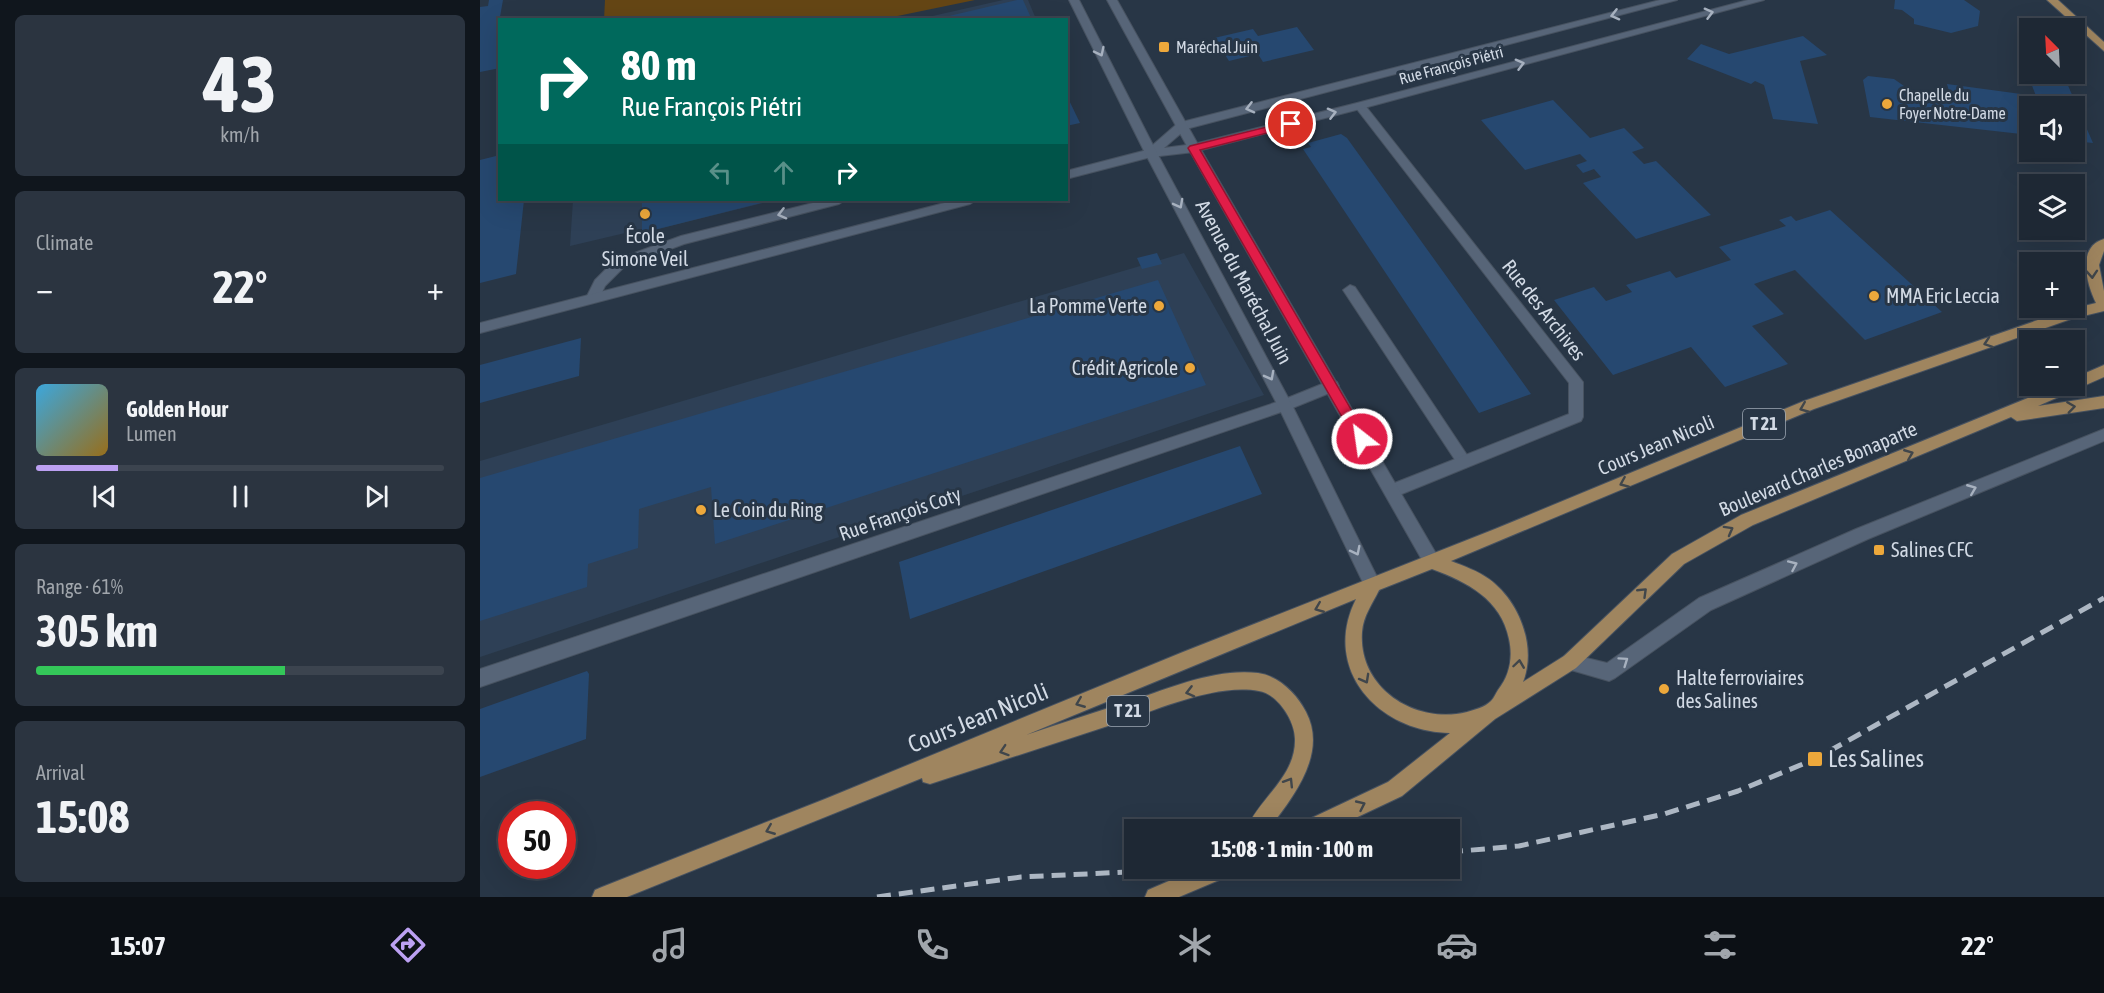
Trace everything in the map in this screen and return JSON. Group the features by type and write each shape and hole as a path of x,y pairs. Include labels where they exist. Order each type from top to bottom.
{"main road":[{"path":"2052,1 2104,48"},
{"path":"2104,243 2098,248 2091,264 2093,284 2104,306"},
{"name":"Cours Jean Nicoli","path":"1432,562 1809,405 2069,315 2104,306"},
{"name":"Boulevard Charles Bonaparte","path":"2085,380 2104,371"},
{"name":"Boulevard Charles Bonaparte","path":"1331,819 1395,789 1489,713 1570,662 1678,559 1747,520 2048,396"},
{"path":"1997,418 2104,402"},
{"path":"1432,562 1482,584 1501,602 1514,624 1521,648 1518,673 1507,695 1489,713 1464,723 1436,725 1408,718 1383,703 1365,682 1355,657 1353,631 1360,607 1373,586 1432,562"},
{"name":"Cours Jean Nicoli","path":"602,897 825,809 1190,658 1373,586"},
{"name":"T 21","path":"825,809 1181,694 1226,683 1260,682 1284,695 1300,716 1305,738 1300,763 1263,819"},
{"path":"1155,897 1198,879"}],"street":[{"name":"Avenue du Maréchal Juin","path":"1074,0 1151,153 1286,405 1373,586"},
{"name":"Avenue du Maréchal Juin","path":"1112,0 1194,148 1432,562"},
{"name":"Rue François Piétri","path":"1151,153 1182,126 1672,0"},
{"name":"Rue François Piétri","path":"1068,174 1151,153 1194,148 1759,0"},
{"name":"Rue des Archives","path":"1360,106 1576,382 1576,417 1392,491"},
{"path":"594,298 600,283 620,262 681,240 834,201"},
{"path":"480,328 966,201"},
{"path":"1350,290 1464,462"},
{"name":"Rue François Coty","path":"480,678 1286,405 1332,386"},
{"path":"1570,662 1609,672 1705,604 1862,534 2104,435"}],"shaded area":[{"path":"605,0 975,0 888,18 604,18"},
{"path":"1003,0 1028,0 1036,18 924,18"},
{"name":"École Simone Veil","path":"573,201 771,201 642,233 642,229 570,246"},
{"path":"1184,253 1264,395 480,657 480,461"}],"building":[{"path":"489,0 503,0 498,18 498,68 480,72 480,7 488,6"},
{"path":"1023,0 1031,18 940,18"},
{"path":"1895,0 1964,0 1980,11 1978,26 1951,33 1914,24 1914,19 1902,10 1894,9"},
{"path":"1297,27 1314,50 1263,62 1258,54 1229,61 1214,38 1253,29 1258,36"},
{"path":"1803,36 1827,55 1800,61 1818,124 1773,119 1764,85 1755,81 1751,84 1687,59 1701,44 1729,54"},
{"path":"1868,76 1894,79 1904,86 1905,92 1951,98 1947,84 2036,96 2019,96 2019,134 1870,117 1863,80"},
{"path":"2031,84 2067,84 2073,96 2036,96"},
{"path":"1068,98 1080,123 1068,126"},
{"path":"1553,100 1590,138 1624,128 1644,148 1632,152 1644,164 1656,161 1711,215 1636,239 1583,183 1601,177 1594,169 1583,173 1576,165 1587,161 1580,154 1525,170 1481,120"},
{"path":"2085,125 2093,143 2085,142"},
{"path":"1341,134 1347,138 1531,394 1479,413 1303,149 1311,147 1308,143"},
{"path":"498,156 498,201 524,201 516,274 480,283 480,160"},
{"path":"642,201 769,201 642,233"},
{"path":"1830,210 1942,312 1865,340 1795,270 1754,284 1784,314 1752,326 1788,364 1725,387 1691,347 1613,375 1554,300 1594,287 1606,301 1632,292 1626,285 1670,271 1676,278 1731,260 1719,247 1786,226 1779,220 1791,216 1796,221"},
{"path":"1157,253 1162,264 1142,269 1137,258"},
{"path":"1158,280 1206,385 715,544 711,487 639,509 638,548 588,564 587,587 480,621 480,478"},
{"path":"581,338 579,376 480,403 480,365"},
{"path":"1240,446 1262,494 910,619 899,562"},
{"path":"587,671 589,674 586,739 480,777 480,709"}],"railway":[{"path":"1460,851 1519,846 1664,814 1738,791 1815,759 2104,598"},
{"path":"877,897 1021,877 1124,872"}],"place":[{"name":"Maréchal Juin","path":"1164,47"},
{"name":"Chapelle du Foyer Notre-Dame","path":"1887,104"},
{"name":"École Simone Veil","path":"645,214"},
{"name":"MMA Eric Leccia","path":"1874,296"},
{"name":"La Pomme Verte","path":"1159,306"},
{"name":"Crédit Agricole","path":"1190,368"},
{"name":"Le Coin du Ring","path":"701,510"},
{"name":"Salines CFC","path":"1879,550"},
{"name":"Halte ferroviaires des Salines","path":"1664,689"},
{"name":"Les Salines","path":"1815,759"}],"route":[{"path":"1291,124 1194,148 1362,439"}]}
